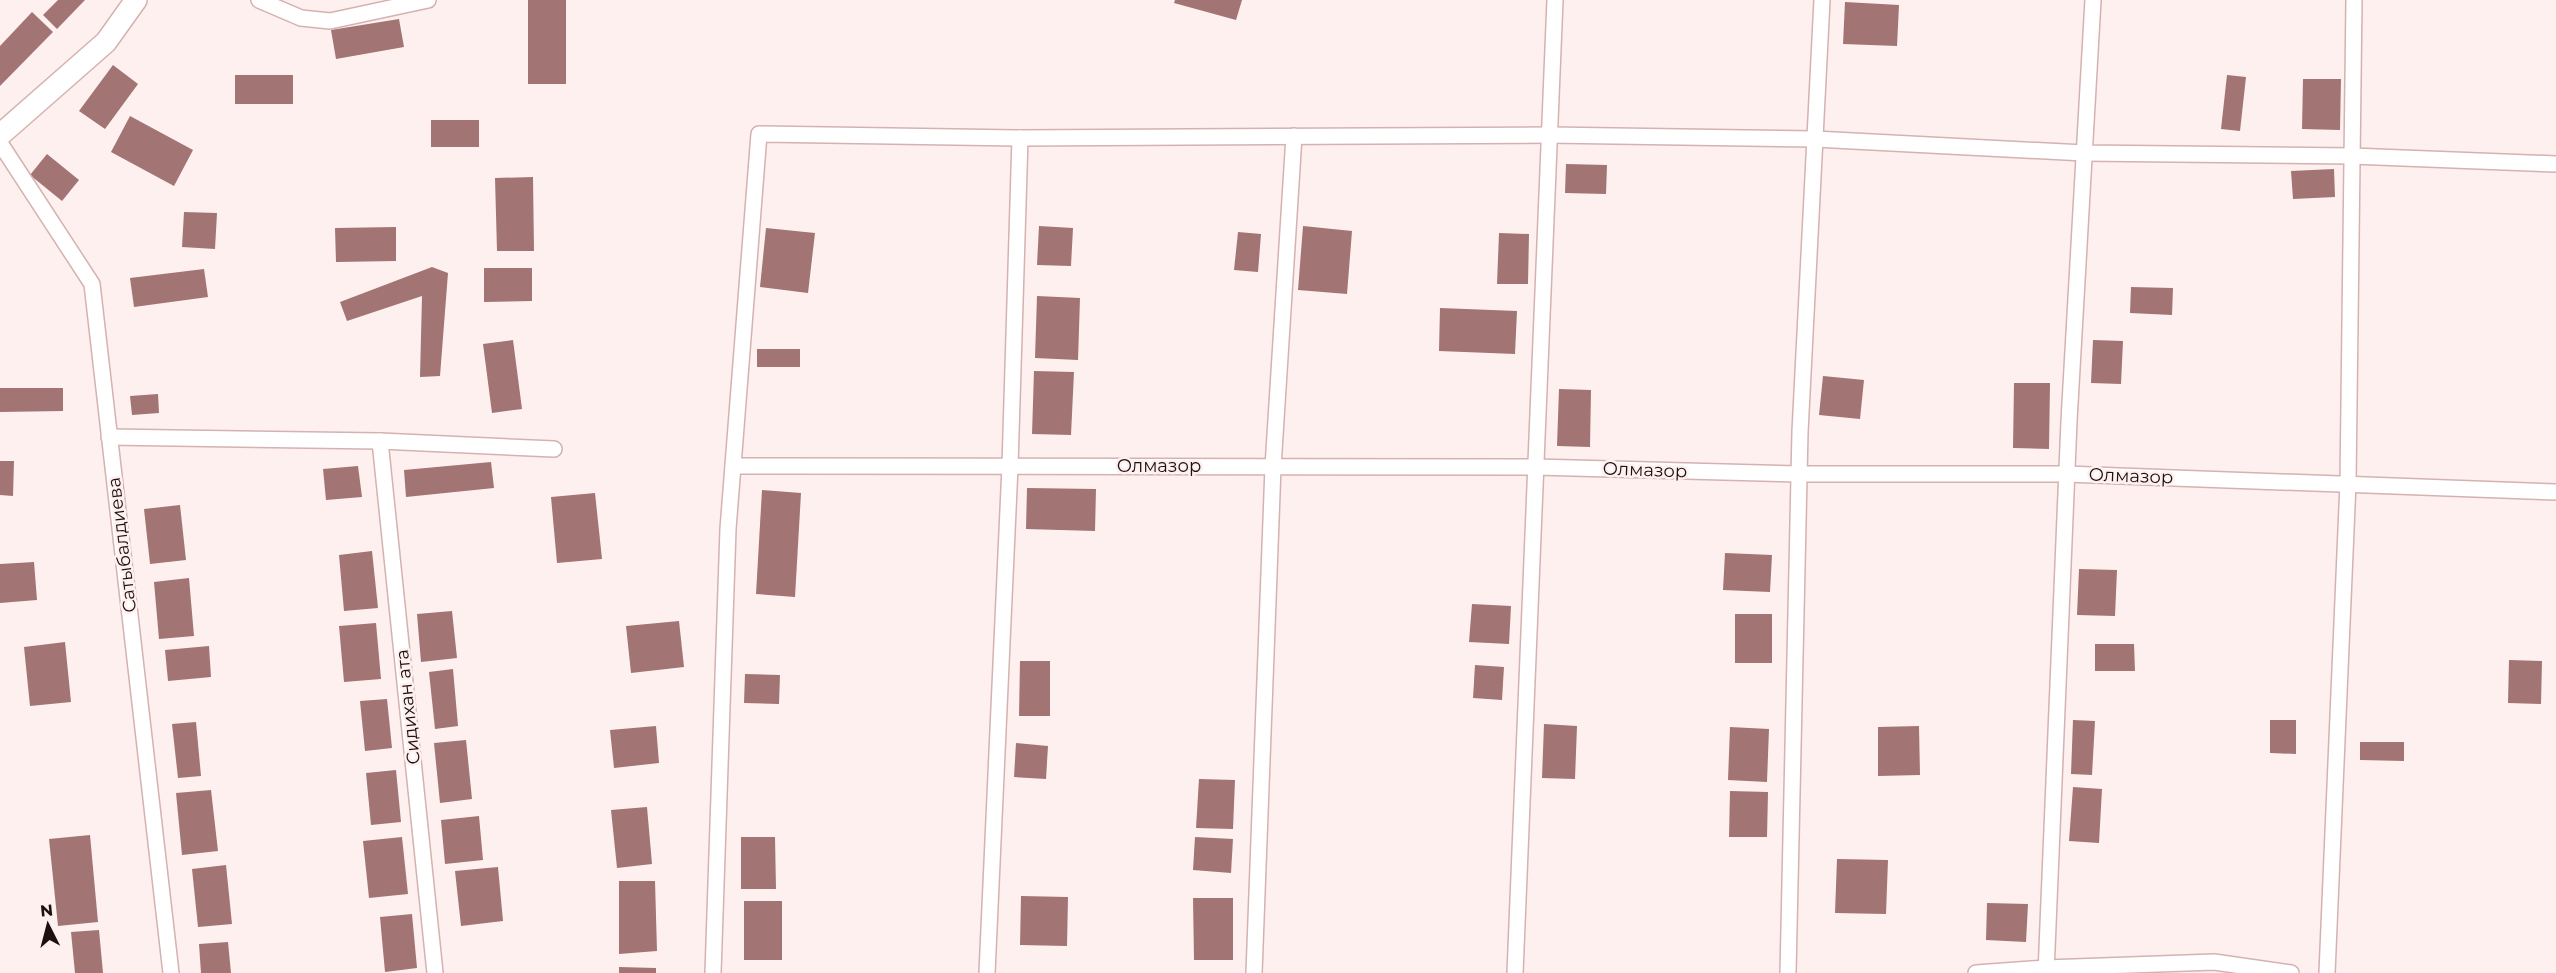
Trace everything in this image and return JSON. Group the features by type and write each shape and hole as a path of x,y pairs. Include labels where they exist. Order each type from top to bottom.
{"street":[{"path":"0,135 106,42 136,0"},
{"path":"259,0 301,18 330,21 428,0"},
{"path":"1515,973 1555,0"},
{"path":"1788,973 1799,474 1822,0"},
{"path":"2046,970 2066,474 2092,0"},
{"path":"2327,973 2348,483 2354,0"},
{"path":"713,973 728,529 759,135 1020,138 1549,135 1815,139 2084,153 2352,156 2556,164"},
{"path":"1254,973 1273,466 1294,136"},
{"path":"987,973 1010,466 1020,138"},
{"name":"Сатыбалдиева","path":"0,143 92,284 171,973"},
{"path":"110,437 380,441 554,449"},
{"name":"Сидихан ата","path":"380,441 435,973"},
{"name":"Олмазор","path":"733,466 1536,467 1799,474 2066,474 2556,492"},
{"path":"1976,973 2214,962 2291,973"}],"building":[{"path":"58,0 85,0 57,29 43,15"},
{"path":"528,0 566,0 566,84 528,84"},
{"path":"1175,0 1242,0 1236,20 1174,3"},
{"path":"1845,2 1899,5 1897,46 1843,44"},
{"path":"32,12 53,32 0,86 0,46"},
{"path":"399,19 404,47 336,59 331,30"},
{"path":"113,65 138,84 105,129 79,111"},
{"path":"235,75 293,75 293,104 235,104"},
{"path":"2227,75 2246,77 2240,131 2221,129"},
{"path":"2303,79 2341,79 2340,130 2302,129"},
{"path":"130,116 193,150 174,186 111,152"},
{"path":"431,120 479,120 479,147 431,147"},
{"path":"47,154 79,180 62,201 30,175"},
{"path":"1566,164 1607,165 1606,194 1565,193"},
{"path":"2334,169 2335,197 2293,199 2291,171"},
{"path":"533,177 534,251 497,251 495,178"},
{"path":"184,212 217,213 215,249 182,247"},
{"path":"1039,226 1073,228 1071,266 1037,265"},
{"path":"1303,226 1352,231 1347,294 1298,290"},
{"path":"396,227 396,261 336,262 335,228"},
{"path":"766,228 815,233 808,293 760,287"},
{"path":"1238,232 1261,234 1258,272 1234,270"},
{"path":"1499,233 1529,234 1528,284 1497,284"},
{"path":"432,267 448,273 440,376 420,377 422,296 347,321 340,302"},
{"path":"484,268 532,268 532,301 484,302"},
{"path":"204,269 208,297 134,307 130,278"},
{"path":"2131,287 2173,288 2172,315 2130,313"},
{"path":"1037,296 1080,298 1078,360 1035,358"},
{"path":"1440,308 1517,311 1515,354 1439,351"},
{"path":"513,340 522,409 492,413 483,344"},
{"path":"2093,340 2123,341 2121,384 2091,383"},
{"path":"757,349 800,349 800,367 757,367"},
{"path":"1034,371 1074,372 1071,435 1032,434"},
{"path":"1823,376 1864,380 1860,419 1819,415"},
{"path":"2014,383 2050,383 2049,449 2013,448"},
{"path":"0,388 63,388 63,411 0,412"},
{"path":"1559,389 1591,390 1590,447 1557,446"},
{"path":"158,394 159,413 132,415 130,396"},
{"path":"0,461 14,461 13,496 0,495"},
{"path":"491,462 494,488 406,497 404,470"},
{"path":"358,466 362,497 326,500 323,469"},
{"path":"1027,488 1096,489 1095,531 1026,529"},
{"path":"762,490 801,493 795,597 756,594"},
{"path":"595,493 602,559 557,563 551,497"},
{"path":"180,505 186,560 150,564 144,509"},
{"path":"372,551 378,608 344,611 339,555"},
{"path":"1725,553 1772,555 1770,592 1723,590"},
{"path":"34,562 37,600 0,603 0,564"},
{"path":"2079,569 2117,570 2115,616 2077,615"},
{"path":"189,578 194,636 159,639 154,582"},
{"path":"1472,604 1511,606 1509,644 1469,642"},
{"path":"452,611 457,658 421,662 417,614"},
{"path":"1735,614 1772,614 1772,663 1735,663"},
{"path":"679,621 684,667 631,673 626,626"},
{"path":"376,623 381,679 344,682 339,626"},
{"path":"65,642 71,702 30,706 24,647"},
{"path":"2095,644 2134,644 2135,671 2095,671"},
{"path":"209,646 211,677 168,681 165,650"},
{"path":"2509,660 2542,661 2541,704 2508,703"},
{"path":"1020,661 1050,661 1050,716 1019,716"},
{"path":"1475,665 1504,667 1502,700 1473,698"},
{"path":"453,669 458,726 435,729 429,672"},
{"path":"745,674 780,675 779,704 744,703"},
{"path":"387,699 392,748 365,751 360,701"},
{"path":"2073,720 2095,721 2092,775 2071,774"},
{"path":"2270,720 2296,720 2296,754 2270,753"},
{"path":"196,722 201,776 178,778 172,724"},
{"path":"1544,724 1577,726 1575,779 1542,778"},
{"path":"656,726 659,763 614,768 610,730"},
{"path":"1919,726 1920,775 1878,776 1878,727"},
{"path":"1730,727 1769,729 1767,782 1728,780"},
{"path":"466,740 472,799 440,803 434,743"},
{"path":"2360,742 2404,742 2404,761 2360,760"},
{"path":"1016,743 1048,746 1046,779 1014,777"},
{"path":"396,770 401,822 371,825 366,773"},
{"path":"1199,779 1235,780 1233,829 1196,828"},
{"path":"2073,787 2102,789 2099,843 2069,841"},
{"path":"211,790 218,851 182,855 176,793"},
{"path":"1730,791 1768,792 1767,837 1729,837"},
{"path":"647,807 652,864 617,868 611,810"},
{"path":"479,816 483,860 445,864 441,820"},
{"path":"90,835 98,922 58,926 49,839"},
{"path":"402,837 408,894 369,898 363,841"},
{"path":"741,837 775,837 776,889 741,889"},
{"path":"1195,837 1233,839 1231,873 1193,870"},
{"path":"1837,859 1888,860 1886,914 1835,913"},
{"path":"226,865 232,924 198,927 192,869"},
{"path":"498,867 503,921 461,926 455,871"},
{"path":"619,881 655,881 657,951 619,954"},
{"path":"1021,896 1068,897 1067,946 1020,945"},
{"path":"1193,898 1233,898 1233,960 1194,960"},
{"path":"744,901 782,901 782,960 744,960"},
{"path":"1987,903 2028,904 2026,942 1986,940"},
{"path":"412,914 417,968 385,972 380,917"},
{"path":"99,930 103,973 75,973 71,932"},
{"path":"228,942 231,973 201,973 199,944"},
{"path":"619,967 656,968 656,973 619,973"}]}
